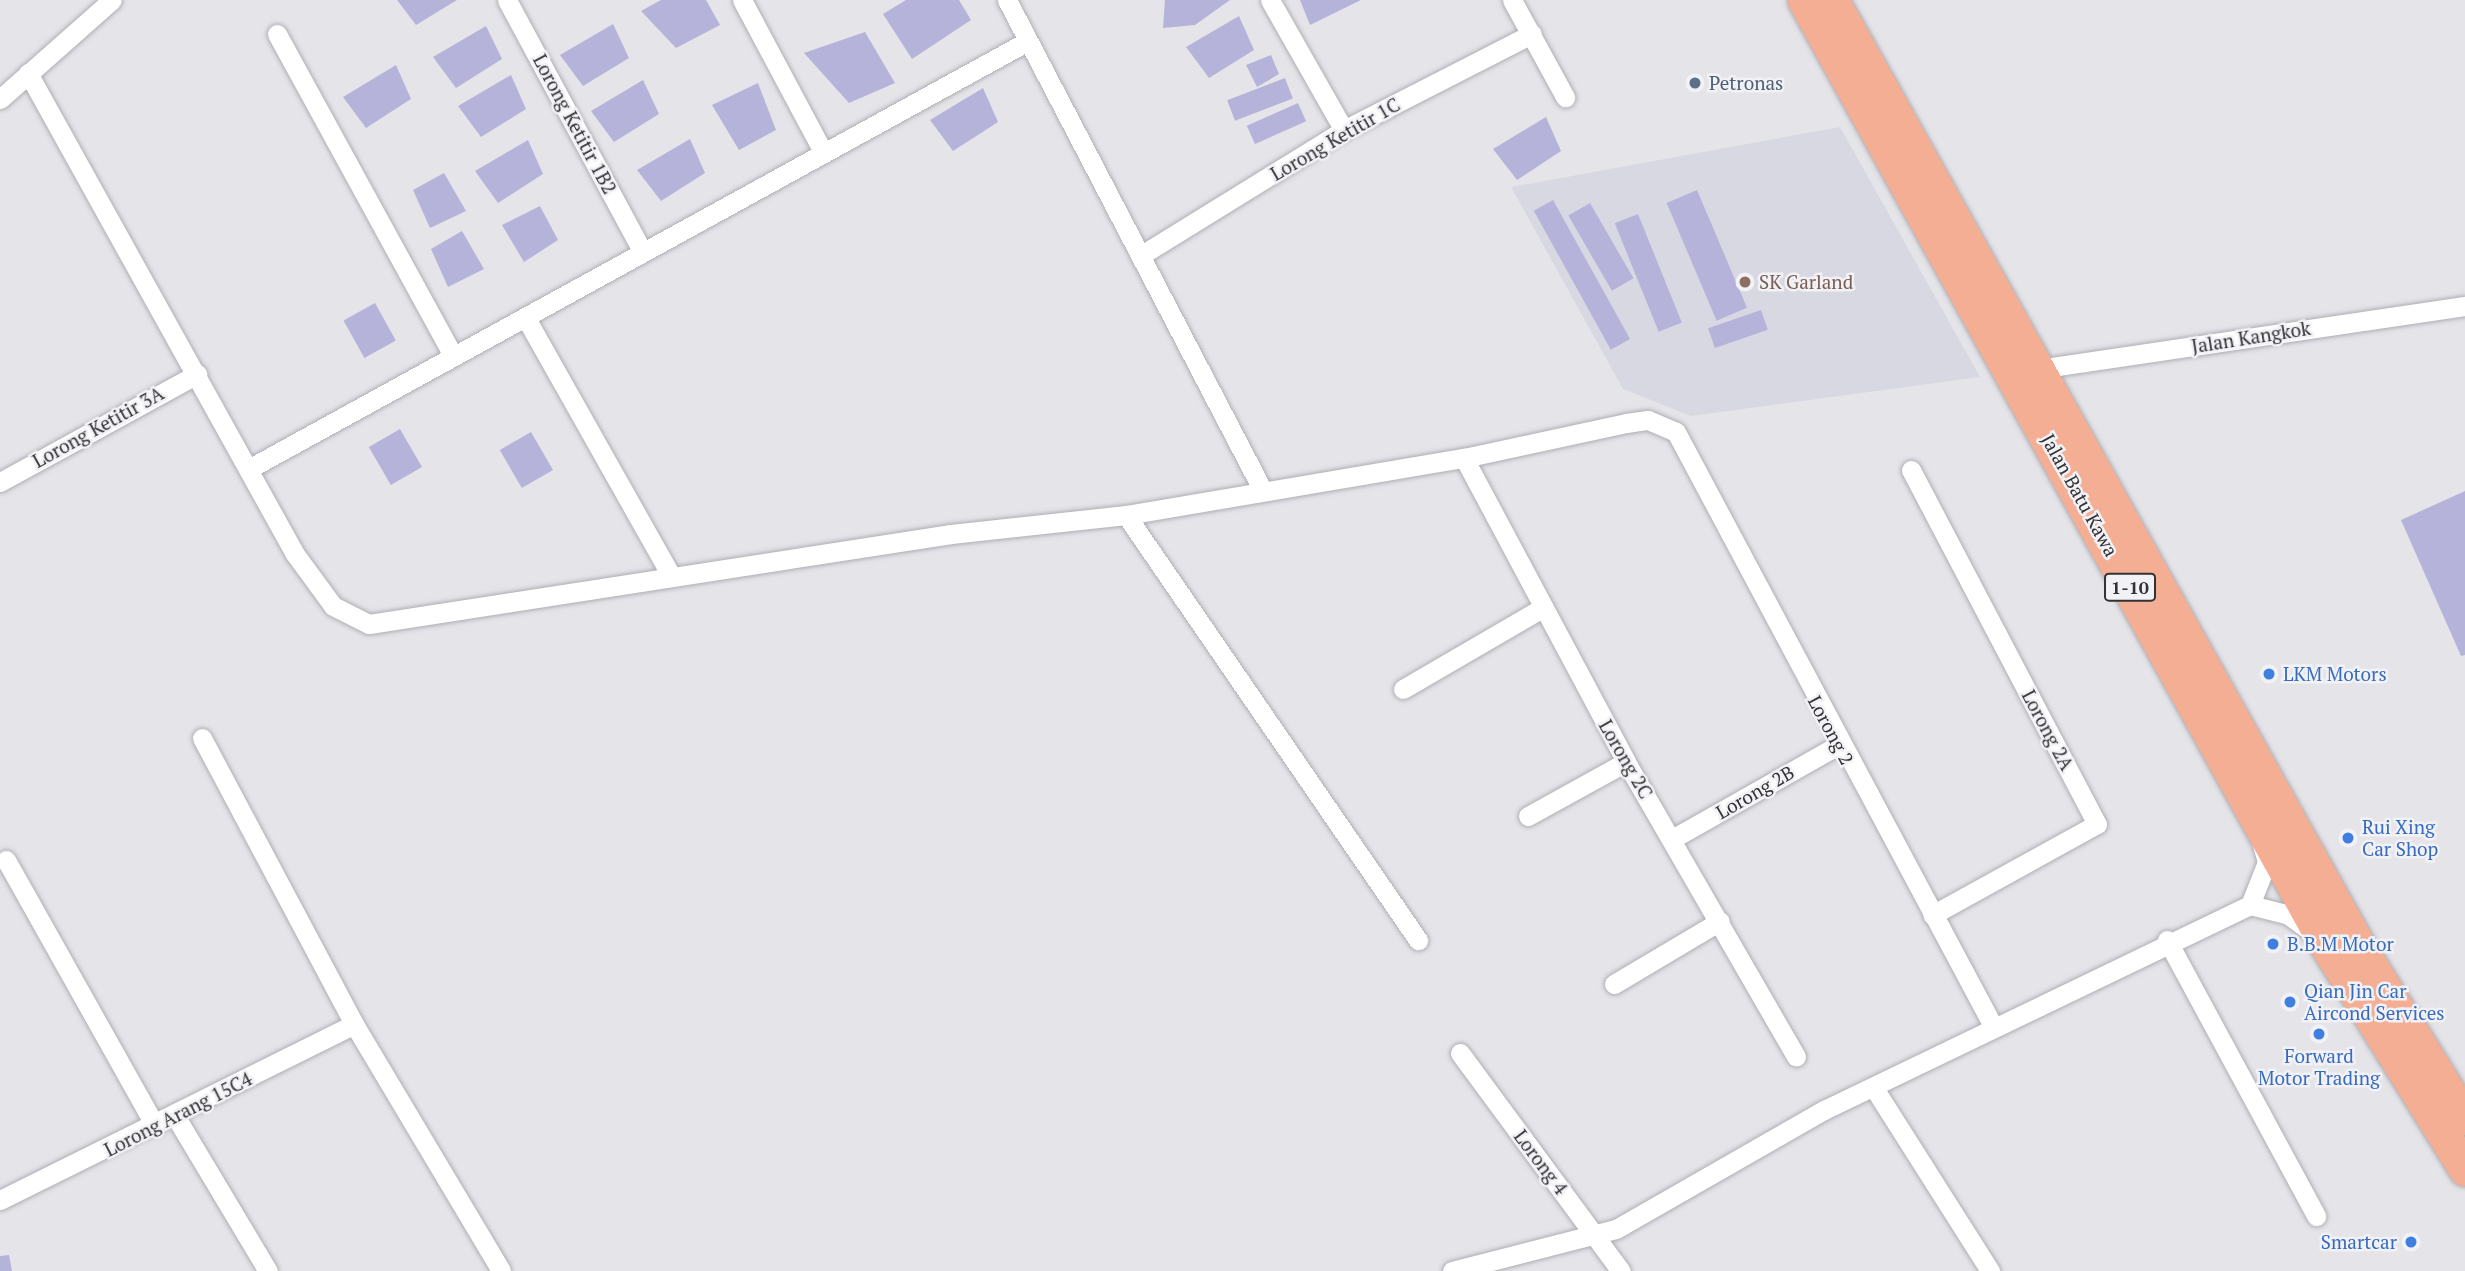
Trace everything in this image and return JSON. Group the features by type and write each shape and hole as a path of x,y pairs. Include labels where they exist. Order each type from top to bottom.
{"highway":[{"name":"Jalan Batu Kawa","path":"1804,0 2326,944 2465,1169"},
{"name":"Jalan Batu Kawa","path":"1832,0 2356,941 2465,1118"}],"street":[{"path":"0,99 111,0"},
{"name":"Lorong Ketitir 1B2","path":"507,0 641,249"},
{"path":"742,0 823,152"},
{"path":"1007,0 1143,254 1262,489"},
{"path":"1270,0 1344,130"},
{"path":"1512,0 1565,97"},
{"path":"277,34 452,353"},
{"name":"Lorong Ketitir 1C","path":"1143,254 1344,130 1532,34"},
{"path":"252,467 452,353 527,320 641,249 1028,41"},
{"path":"29,74 252,467 295,554 333,606 369,624 671,576 1126,515 1262,489 1464,458"},
{"name":"Jalan Kangkok","path":"2038,369 2465,306"},
{"path":"527,320 671,576"},
{"name":"Lorong Ketitir 3A","path":"0,482 197,374"},
{"name":"Lorong 2","path":"1464,458 1648,420 1676,432 1838,744 1993,1024"},
{"name":"Lorong 2C","path":"1464,458 1626,762 1796,1057"},
{"name":"Lorong 2A","path":"1911,470 2097,824 1932,915"},
{"path":"1126,515 1418,940"},
{"path":"1403,689 1542,608"},
{"path":"202,738 354,1024 501,1271"},
{"name":"Lorong 2B","path":"1672,838 1838,744"},
{"path":"1528,816 1626,762"},
{"path":"2250,905 2267,862 2252,807"},
{"path":"6,860 155,1126"},
{"path":"1452,1271 1596,1235 1993,1024 2167,940 2250,905 2294,918 2326,944"},
{"path":"1614,984 1720,921"},
{"path":"2167,940 2316,1216"},
{"name":"Lorong Arang 15C4","path":"0,1200 155,1126 354,1024"},
{"name":"Lorong 4","path":"1460,1053 1621,1271"},
{"path":"1874,1088 1990,1271"},
{"path":"174,1114 268,1271"}],"shaded area":[{"name":"SK Garland","path":"1840,127 1980,377 1691,416 1623,389 1511,187"}],"building":[{"path":"397,0 457,0 416,25"},
{"path":"661,0 706,0 720,25 676,48 641,11"},
{"path":"906,0 959,0 971,20 912,59 883,14"},
{"path":"1165,0 1230,0 1195,25 1163,28"},
{"path":"1300,0 1361,0 1310,25"},
{"path":"1239,16 1254,50 1209,78 1186,47"},
{"path":"613,24 629,58 583,86 560,55"},
{"path":"486,26 502,59 456,88 433,57"},
{"path":"865,32 895,83 849,103 804,53"},
{"path":"1271,55 1279,74 1257,87 1246,65"},
{"path":"396,65 411,99 366,128 343,97"},
{"path":"511,75 526,109 481,137 458,106"},
{"path":"1285,78 1293,99 1235,121 1227,100"},
{"path":"643,80 659,114 614,142 591,111"},
{"path":"758,83 776,130 739,150 712,105"},
{"path":"983,88 998,122 953,151 930,120"},
{"path":"1298,103 1306,121 1255,144 1247,126"},
{"path":"1546,117 1561,151 1517,180 1493,149"},
{"path":"690,139 705,173 661,201 637,170"},
{"path":"528,140 543,174 498,203 475,171"},
{"path":"444,173 466,211 430,228 413,190"},
{"path":"1697,190 1747,308 1717,321 1667,203"},
{"path":"1553,200 1630,339 1611,350 1534,211"},
{"path":"1590,203 1634,278 1612,291 1568,216"},
{"path":"540,206 558,240 524,262 502,225"},
{"path":"1638,214 1682,322 1659,332 1615,223"},
{"path":"462,231 484,269 448,287 431,249"},
{"path":"375,303 396,341 364,358 344,320"},
{"path":"1761,310 1768,330 1715,348 1708,328"},
{"path":"400,429 422,467 391,485 369,447"},
{"path":"531,432 553,470 522,488 500,450"},
{"path":"2465,491 2465,655 2461,656 2401,520"},
{"path":"9,1255 12,1271 0,1271 0,1256"}],"place":[{"name":"Petronas","path":"1695,83"},
{"name":"SK Garland","path":"1745,282"},
{"name":"LKM Motors","path":"2269,674"},
{"name":"Rui Xing Car Shop","path":"2348,838"},
{"name":"B.B.M Motor","path":"2273,944"},
{"name":"Qian Jin Car Aircond Services","path":"2290,1002"},
{"name":"Forward Motor Trading","path":"2319,1034"},
{"name":"Smartcar","path":"2411,1242"}]}
